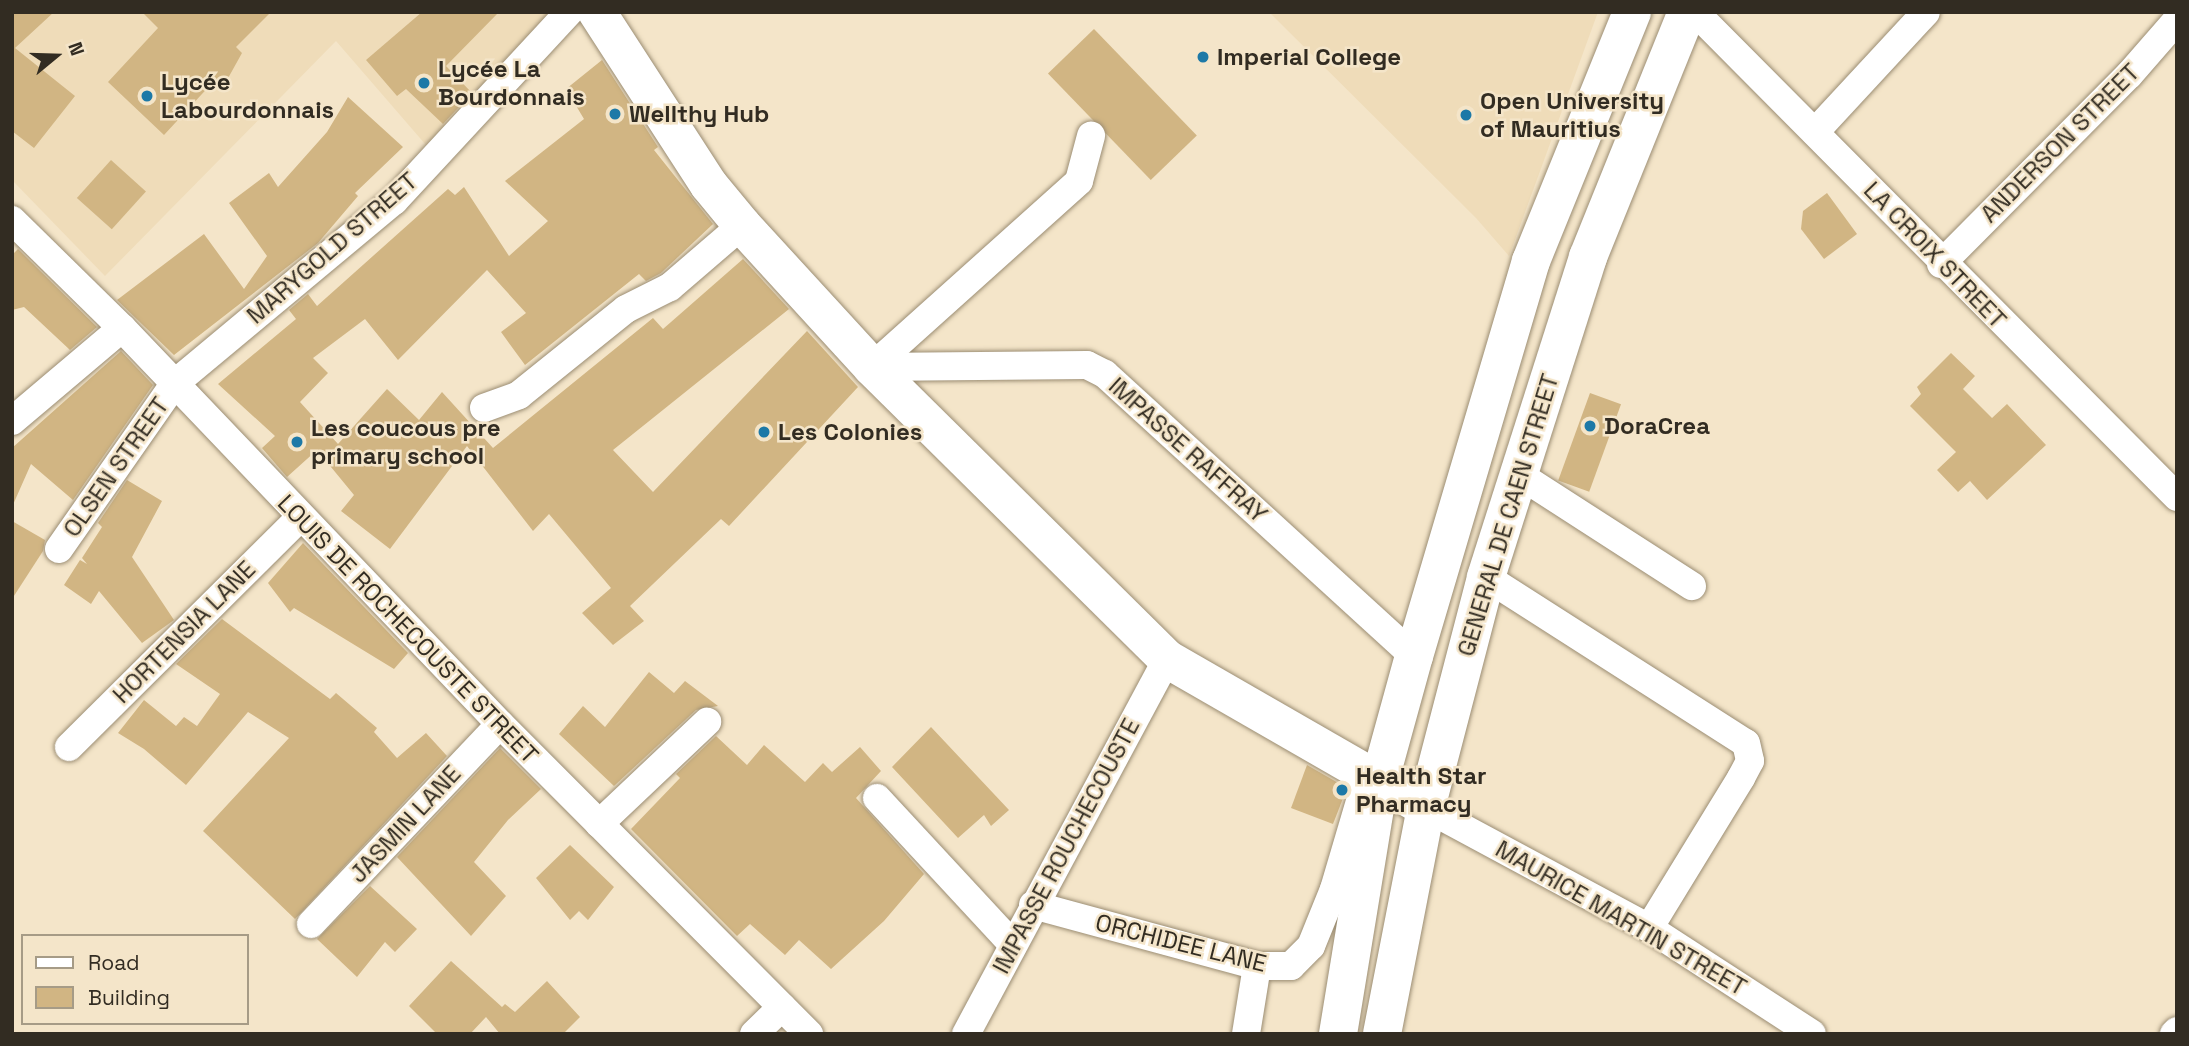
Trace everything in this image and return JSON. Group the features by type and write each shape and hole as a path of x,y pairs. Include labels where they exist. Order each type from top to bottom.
{"street":[{"name":"MARYGOLD STREET","path":"174,384 394,201 569,12"},
{"path":"597,12 709,186 742,225 872,367 1167,659 1426,808"},
{"name":"GENERAL DE CAEN STREET","path":"1338,1034 1373,779 1414,656 1528,272 1632,12"},
{"name":"GENERAL DE CAEN STREET","path":"1382,1034 1426,808 1486,577 1588,257 1686,12"},
{"name":"LA CROIX STREET","path":"1695,12 1941,264 2177,497"},
{"path":"1815,132 1926,12"},
{"name":"ANDERSON STREET","path":"1941,264 2129,75 2176,23"},
{"path":"872,367 1079,181 1091,136"},
{"name":"LOUIS DE ROCHECOUSTE STREET","path":"12,220 122,328 300,518 500,724 809,1034"},
{"path":"484,408 519,395 626,309 670,287 742,225"},
{"path":"12,421 122,328"},
{"name":"IMPASSE RAFFRAY","path":"872,367 1087,365 1105,374 1414,656"},
{"name":"OLSEN STREET","path":"59,550 174,384"},
{"path":"1518,474 1692,586"},
{"name":"HORTENSIA LANE","path":"69,747 300,518"},
{"path":"1486,577 1746,743 1749,761 1741,778 1649,928"},
{"name":"IMPASSE ROUCHECOUSTE","path":"966,1034 1167,659"},
{"path":"599,824 707,722"},
{"name":"JASMIN LANE","path":"311,924 500,724"},
{"name":"ORCHIDEE LANE","path":"1033,905 1257,966 1291,966 1311,946 1373,779"},
{"path":"877,798 1013,944"},
{"name":"MAURICE MARTIN STREET","path":"1426,808 1649,928 1812,1034"},
{"path":"1245,1034 1257,966"},
{"path":"754,1034 782,1007"}],"shaded area":[{"name":"Lycée Labourdonnais","path":"12,12 561,12 432,152 336,41 105,276 12,180"},
{"name":"Open University of Mauritius","path":"1269,12 1598,12 1509,256 1476,218"}],"building":[{"path":"12,12 54,12 15,48 75,96 34,148 12,131"},
{"path":"142,12 271,12 236,47 242,53 222,89 214,81 164,135 108,82 158,28"},
{"name":"Lycée La Bourdonnais","path":"422,12 499,12 446,66 472,93 443,124 406,89 397,96 366,60"},
{"path":"1094,29 1197,135 1151,180 1048,73"},
{"path":"602,60 658,147 654,150 713,224 661,273 646,281 639,274 525,365 501,332 526,313 487,270 398,360 365,319 313,358 328,373 300,402 338,444 387,389 419,420 442,392 493,448 653,318 663,329 743,259 789,309 613,450 653,492 807,331 858,387 729,526 721,519 630,606 644,621 613,645 582,613 611,588 549,514 533,531 467,446 390,549 341,511 354,495 317,450 287,477 262,448 275,436 218,384 296,319 289,310 308,294 317,306 448,189 455,195 464,187 509,256 548,221 505,181 584,119 566,89"},
{"path":"348,97 403,147 355,193 358,196 318,243 174,355 117,300 204,234 244,289 267,256 229,203 269,173 278,187 327,132"},
{"path":"111,160 146,191 112,229 77,198"},
{"path":"1827,193 1857,234 1824,259 1801,229 1803,211"},
{"path":"18,249 97,327 70,350 24,307 12,310 12,255"},
{"path":"121,351 153,385 73,500 31,464 12,507 12,448"},
{"path":"1951,353 1975,376 1963,389 1992,418 2007,404 2046,445 1987,500 1970,481 1958,492 1937,470 1956,452 1910,406 1921,394 1917,387"},
{"path":"1590,393 1621,404 1589,492 1558,480"},
{"path":"127,480 162,501 132,557 174,620 142,643 99,591 91,604 64,585 80,560 87,564 82,558 102,527 98,523"},
{"path":"12,521 45,540 43,551 12,599"},
{"path":"303,543 408,653 394,669 294,608 290,612 268,583"},
{"path":"222,619 330,699 336,693 377,728 374,732 397,758 426,733 447,756 295,919 203,831 289,738 248,712 186,785 144,749 118,733 144,700 176,726 184,717 197,726 220,694 176,664"},
{"path":"649,672 674,693 685,681 718,706 696,710 614,786 559,734 583,706 605,727"},
{"path":"931,727 1009,810 991,826 984,815 958,838 892,767"},
{"path":"716,736 747,765 764,745 805,782 823,763 832,772 860,747 881,771 856,798 924,874 884,921 831,969 799,940 785,955 750,924 737,936 631,829 680,778 676,774"},
{"path":"500,748 541,789 508,820 474,862 506,896 471,936 397,857"},
{"path":"1307,765 1347,788 1333,824 1291,808"},
{"path":"570,845 614,887 588,920 579,911 570,920 536,878"},
{"path":"370,886 417,929 395,952 385,942 357,977 317,939"},
{"path":"451,961 502,1007 505,1004 515,1012 547,981 580,1017 563,1034 500,1034 486,1017 470,1034 437,1034 409,1006"}],"place":[{"name":"Imperial College","path":"1203,57"},
{"name":"Lycée La Bourdonnais","path":"424,83"},
{"name":"Lycée Labourdonnais","path":"147,96"},
{"name":"Wellthy Hub","path":"615,114"},
{"name":"Open University of Mauritius","path":"1466,115"},
{"name":"DoraCrea","path":"1590,426"},
{"name":"Les Colonies","path":"764,432"},
{"name":"Les coucous pre primary school","path":"297,442"},
{"name":"Health Star Pharmacy","path":"1342,790"}]}
